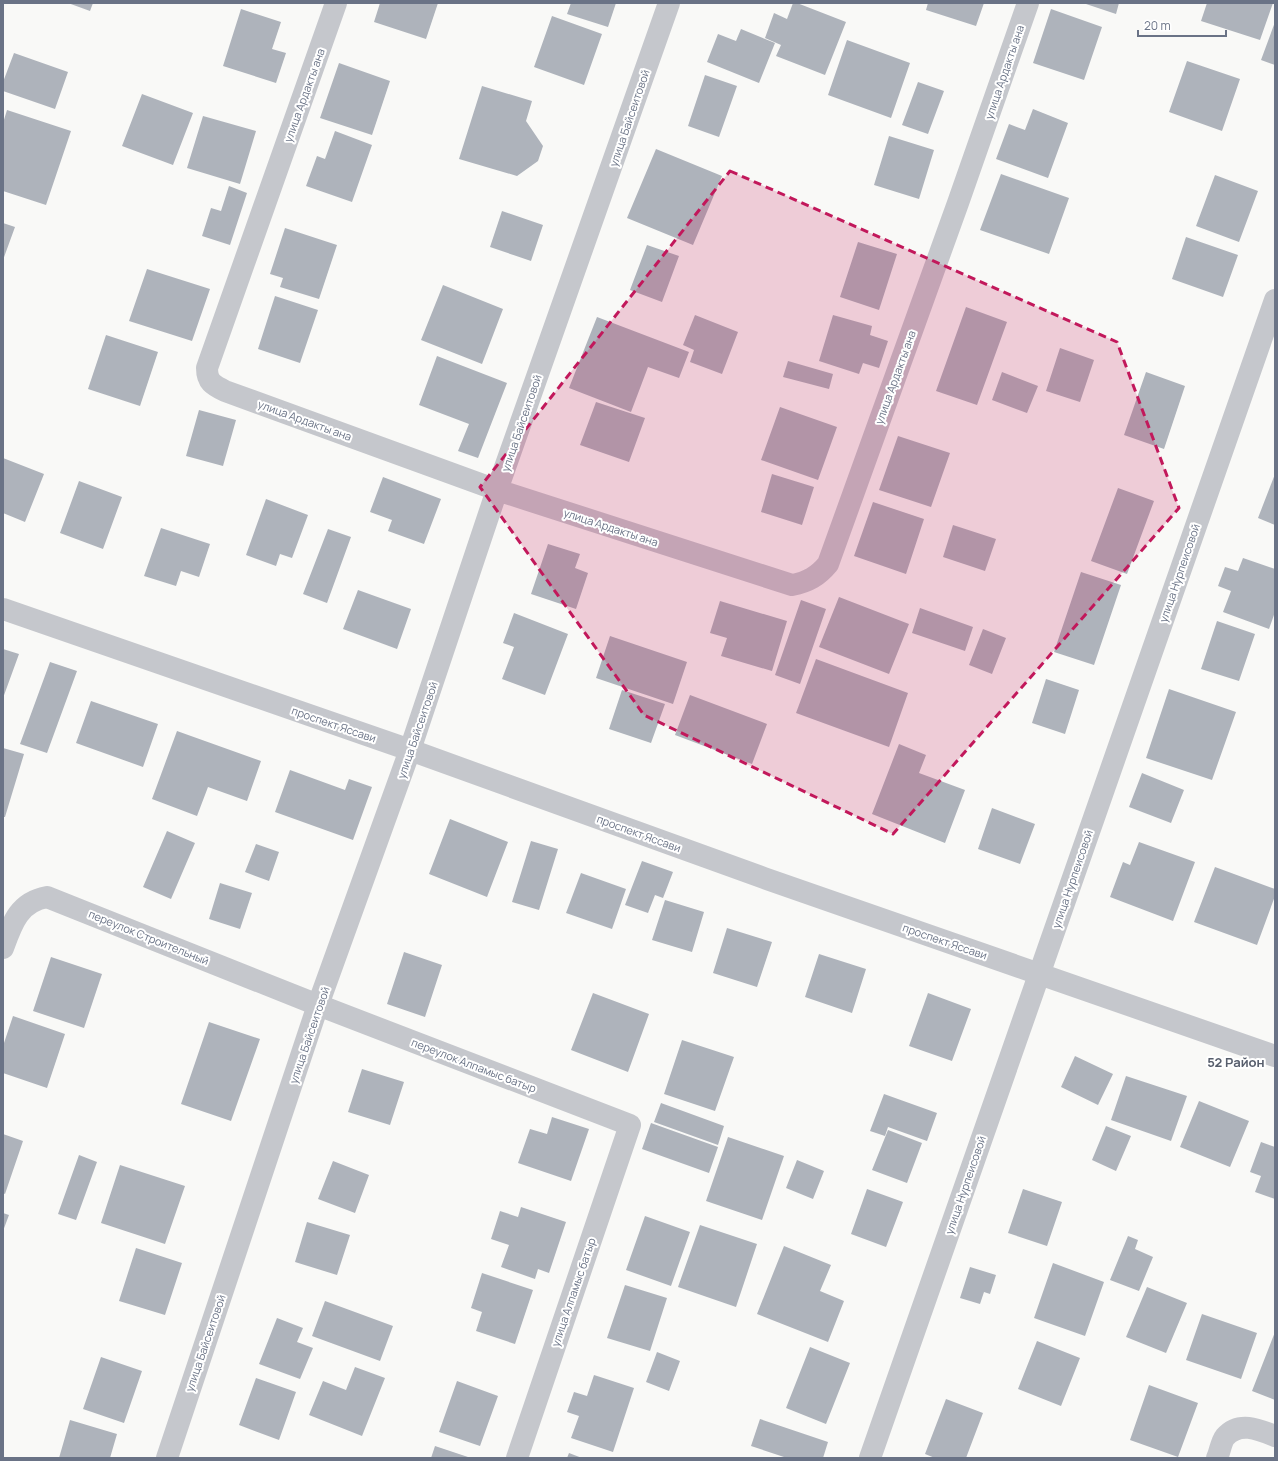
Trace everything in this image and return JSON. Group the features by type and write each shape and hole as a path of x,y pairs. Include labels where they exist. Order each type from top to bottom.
{"street":[{"name":"улица Ардакты ана","path":"336,3 207,368 207,376 210,383 225,391 497,490 792,586 818,576 828,564 958,203 1028,3"},
{"name":"улица Байсеитовой","path":"167,1458 318,1005 410,750 497,490 669,3"},
{"name":"улица Нурпеисовой","path":"870,1458 1038,973 1275,300"},
{"name":"проспект Яссави","path":"3,609 410,750 764,878 1275,1056"},
{"name":"переулок Строительный","path":"3,948 17,915 35,899 47,896 318,1005"},
{"name":"переулок Алпамыс батыр","path":"318,1005 630,1125"},
{"name":"улица Алпамыс батыр","path":"517,1458 630,1125"},
{"path":"1218,1458 1224,1438 1237,1428 1254,1428 1275,1436"}],"highlighted area":[{"path":"730,171 1117,342 1179,508 893,834 644,715 480,487"}],"building":[{"path":"68,3 93,3 90,11"},
{"path":"380,3 438,3 426,39 374,22"},
{"path":"571,3 616,3 608,27 567,14"},
{"path":"793,3 797,3 846,22 825,75 776,56 781,45 765,38 774,13 787,19"},
{"path":"928,3 984,3 976,26 926,10"},
{"path":"1083,3 1119,3 1116,14"},
{"path":"1207,3 1273,3 1260,40 1201,21"},
{"path":"241,9 281,22 272,49 286,53 276,83 223,66"},
{"path":"1051,9 1102,27 1084,80 1033,63"},
{"path":"552,16 602,34 584,85 534,67"},
{"path":"1275,22 1275,65 1261,60"},
{"path":"741,29 775,43 759,83 707,62 718,34 736,41"},
{"path":"847,40 910,63 891,118 828,95"},
{"path":"14,53 68,72 55,109 3,91 3,82"},
{"path":"1187,61 1240,79 1222,131 1169,112"},
{"path":"339,63 390,81 372,135 320,118"},
{"path":"705,75 737,86 719,137 688,126"},
{"path":"918,82 944,91 928,134 902,125"},
{"path":"482,86 532,101 526,121 543,146 538,161 517,176 459,159"},
{"path":"142,94 193,113 173,165 122,146"},
{"path":"1033,109 1068,123 1048,178 996,159 1009,124 1025,130"},
{"path":"7,110 71,131 46,205 3,191 3,123"},
{"path":"203,116 256,131 240,184 187,168"},
{"path":"335,131 372,145 352,202 306,186 317,156 325,159"},
{"path":"889,136 934,150 919,199 874,185"},
{"path":"656,149 722,176 693,245 627,218"},
{"path":"1001,174 1069,198 1049,254 980,230"},
{"path":"1215,175 1258,191 1239,242 1196,226"},
{"path":"229,186 247,193 230,245 202,236 211,208 221,211"},
{"path":"502,211 543,225 531,261 490,247"},
{"path":"3,223 15,227 3,260"},
{"path":"285,228 337,245 319,299 280,287 283,278 270,274"},
{"path":"1186,237 1238,255 1223,297 1172,279"},
{"path":"858,242 897,254 879,310 840,297"},
{"path":"647,245 679,256 662,302 630,290"},
{"path":"147,269 210,289 192,341 129,321"},
{"path":"443,285 503,309 482,364 421,340"},
{"path":"275,296 318,310 300,363 258,349"},
{"path":"966,307 1007,322 977,405 936,391"},
{"path":"695,315 738,332 722,374 690,362 694,350 683,345"},
{"path":"833,315 872,326 870,335 888,341 879,368 863,363 859,374 819,361"},
{"path":"597,317 689,352 679,378 648,367 631,412 569,388"},
{"path":"106,335 158,352 140,406 88,389"},
{"path":"1060,348 1094,360 1080,402 1046,391"},
{"path":"437,356 507,383 478,458 458,451 469,424 419,405"},
{"path":"788,361 833,374 829,389 783,377"},
{"path":"1002,372 1038,386 1027,413 992,400"},
{"path":"1146,372 1185,386 1164,449 1124,435"},
{"path":"596,402 645,418 629,462 580,445"},
{"path":"780,407 837,427 818,480 761,460"},
{"path":"199,410 236,420 223,466 186,456"},
{"path":"898,436 950,453 931,507 879,490"},
{"path":"3,458 44,474 25,522 3,513"},
{"path":"772,474 814,487 802,525 761,512"},
{"path":"1275,474 1275,525 1258,518"},
{"path":"383,477 441,499 424,544 388,531 392,520 370,512"},
{"path":"79,481 122,497 103,549 60,533"},
{"path":"1118,488 1154,501 1127,574 1091,561"},
{"path":"266,499 308,515 292,558 280,554 276,566 246,555"},
{"path":"873,502 924,519 906,574 854,556"},
{"path":"953,525 996,539 985,571 943,557"},
{"path":"161,528 210,544 199,577 181,571 176,586 144,576"},
{"path":"328,529 351,537 327,603 303,594"},
{"path":"548,544 580,554 575,568 588,573 576,609 531,594"},
{"path":"1243,558 1275,569 1275,612 1269,629 1223,612 1231,591 1218,586 1225,567 1238,571"},
{"path":"1081,572 1121,585 1094,665 1054,652"},
{"path":"358,590 411,609 397,649 343,629"},
{"path":"839,597 909,624 889,674 819,647"},
{"path":"801,600 826,609 800,684 775,675"},
{"path":"720,601 787,621 772,671 721,656 727,638 710,633"},
{"path":"920,608 973,627 965,651 912,633"},
{"path":"514,613 568,634 545,695 502,679 514,647 503,643"},
{"path":"1217,621 1255,634 1239,681 1201,669"},
{"path":"983,629 1006,638 992,674 969,665"},
{"path":"610,636 687,662 673,704 596,678"},
{"path":"3,649 19,654 3,698"},
{"path":"816,659 908,693 889,747 796,713"},
{"path":"50,662 77,671 47,753 20,744"},
{"path":"1046,679 1079,690 1065,734 1032,723"},
{"path":"1169,689 1236,712 1212,780 1146,758"},
{"path":"622,690 665,704 651,743 609,729"},
{"path":"690,695 767,724 752,764 675,735"},
{"path":"91,701 158,724 143,767 76,743"},
{"path":"177,731 261,761 247,801 208,787 197,816 152,799"},
{"path":"899,744 926,755 919,773 965,790 945,843 872,814"},
{"path":"3,748 24,754 5,817 3,817"},
{"path":"290,770 345,790 349,779 372,787 353,840 275,812"},
{"path":"1142,773 1184,790 1171,823 1129,807"},
{"path":"992,808 1035,824 1020,864 978,849"},
{"path":"450,819 508,842 487,897 429,874"},
{"path":"167,831 195,843 171,899 143,887"},
{"path":"531,841 558,849 539,910 512,902"},
{"path":"1139,842 1195,862 1173,921 1110,897 1123,862 1130,865"},
{"path":"256,844 279,852 269,881 245,872"},
{"path":"642,861 673,872 663,898 655,895 648,913 625,905"},
{"path":"1215,867 1275,889 1275,896 1257,945 1194,922"},
{"path":"581,873 626,889 612,929 566,913"},
{"path":"220,883 252,893 240,929 209,919"},
{"path":"665,900 704,912 692,952 652,940"},
{"path":"727,928 772,942 757,987 713,973"},
{"path":"404,952 442,965 425,1017 387,1004"},
{"path":"819,954 866,969 852,1013 805,997"},
{"path":"51,957 102,974 84,1028 33,1011"},
{"path":"593,993 649,1014 628,1072 571,1050"},
{"path":"928,993 971,1009 952,1061 909,1046"},
{"path":"13,1016 65,1034 47,1088 3,1073 3,1046"},
{"path":"209,1022 260,1039 231,1121 181,1104"},
{"path":"682,1040 734,1057 715,1111 664,1094"},
{"path":"1075,1056 1113,1074 1098,1105 1061,1087"},
{"path":"362,1069 404,1082 390,1125 348,1112"},
{"path":"1126,1076 1187,1096 1171,1141 1111,1120"},
{"path":"884,1094 937,1113 927,1141 888,1127 885,1136 870,1131"},
{"path":"1199,1101 1249,1121 1230,1167 1180,1147"},
{"path":"661,1103 724,1126 718,1145 654,1122"},
{"path":"552,1117 589,1129 571,1181 518,1163 530,1129 547,1134"},
{"path":"651,1123 718,1147 709,1173 642,1149"},
{"path":"1106,1126 1131,1136 1116,1171 1092,1160"},
{"path":"888,1130 922,1143 907,1183 872,1170"},
{"path":"3,1134 23,1141 5,1194 3,1193"},
{"path":"728,1137 784,1156 762,1220 706,1201"},
{"path":"1261,1142 1275,1147 1275,1199 1255,1192 1261,1176 1250,1172"},
{"path":"79,1155 97,1162 76,1220 58,1214"},
{"path":"797,1160 824,1171 813,1199 786,1188"},
{"path":"333,1161 369,1175 355,1213 318,1199"},
{"path":"120,1165 185,1186 165,1244 101,1223"},
{"path":"867,1189 903,1202 886,1247 851,1234"},
{"path":"1023,1189 1062,1202 1047,1246 1008,1233"},
{"path":"521,1207 566,1222 549,1273 538,1269 535,1279 501,1267 509,1245 491,1239 500,1211 518,1217"},
{"path":"3,1213 9,1215 3,1231"},
{"path":"645,1216 690,1232 671,1286 626,1270"},
{"path":"307,1222 350,1235 337,1275 295,1262"},
{"path":"700,1225 757,1244 736,1307 678,1287"},
{"path":"1128,1236 1138,1240 1135,1249 1153,1257 1139,1291 1110,1280"},
{"path":"784,1246 831,1265 820,1291 844,1301 828,1342 757,1314"},
{"path":"136,1248 182,1263 165,1315 119,1301"},
{"path":"1053,1263 1104,1282 1085,1336 1034,1318"},
{"path":"970,1267 996,1275 990,1294 984,1292 980,1304 960,1298"},
{"path":"482,1273 533,1290 515,1344 476,1331 482,1312 471,1308"},
{"path":"625,1285 667,1298 650,1351 607,1338"},
{"path":"1147,1287 1187,1303 1166,1353 1126,1337"},
{"path":"325,1301 393,1326 380,1361 312,1336"},
{"path":"1202,1314 1257,1333 1241,1379 1186,1360"},
{"path":"277,1318 303,1328 297,1342 313,1348 300,1379 259,1364"},
{"path":"1275,1332 1275,1400 1252,1391"},
{"path":"1037,1341 1080,1358 1061,1406 1018,1389"},
{"path":"810,1347 850,1363 826,1424 786,1408"},
{"path":"657,1352 680,1361 669,1391 646,1382"},
{"path":"101,1357 142,1371 124,1423 83,1409"},
{"path":"355,1367 385,1378 362,1436 309,1415 323,1381 346,1390"},
{"path":"594,1375 634,1388 613,1452 571,1438 579,1416 567,1412 574,1392 587,1396"},
{"path":"256,1378 296,1392 279,1440 239,1425"},
{"path":"457,1381 498,1396 480,1446 439,1432"},
{"path":"1149,1385 1198,1403 1178,1457 1130,1440"},
{"path":"946,1399 983,1413 966,1458 935,1458 925,1454"},
{"path":"760,1419 828,1442 823,1458 787,1458 751,1446"},
{"path":"70,1420 117,1434 110,1458 59,1458"},
{"path":"435,1446 471,1458 431,1458"},
{"path":"569,1453 582,1458 567,1458"}],"district":[{"name":"52 Район","path":"1236,1062"}]}
